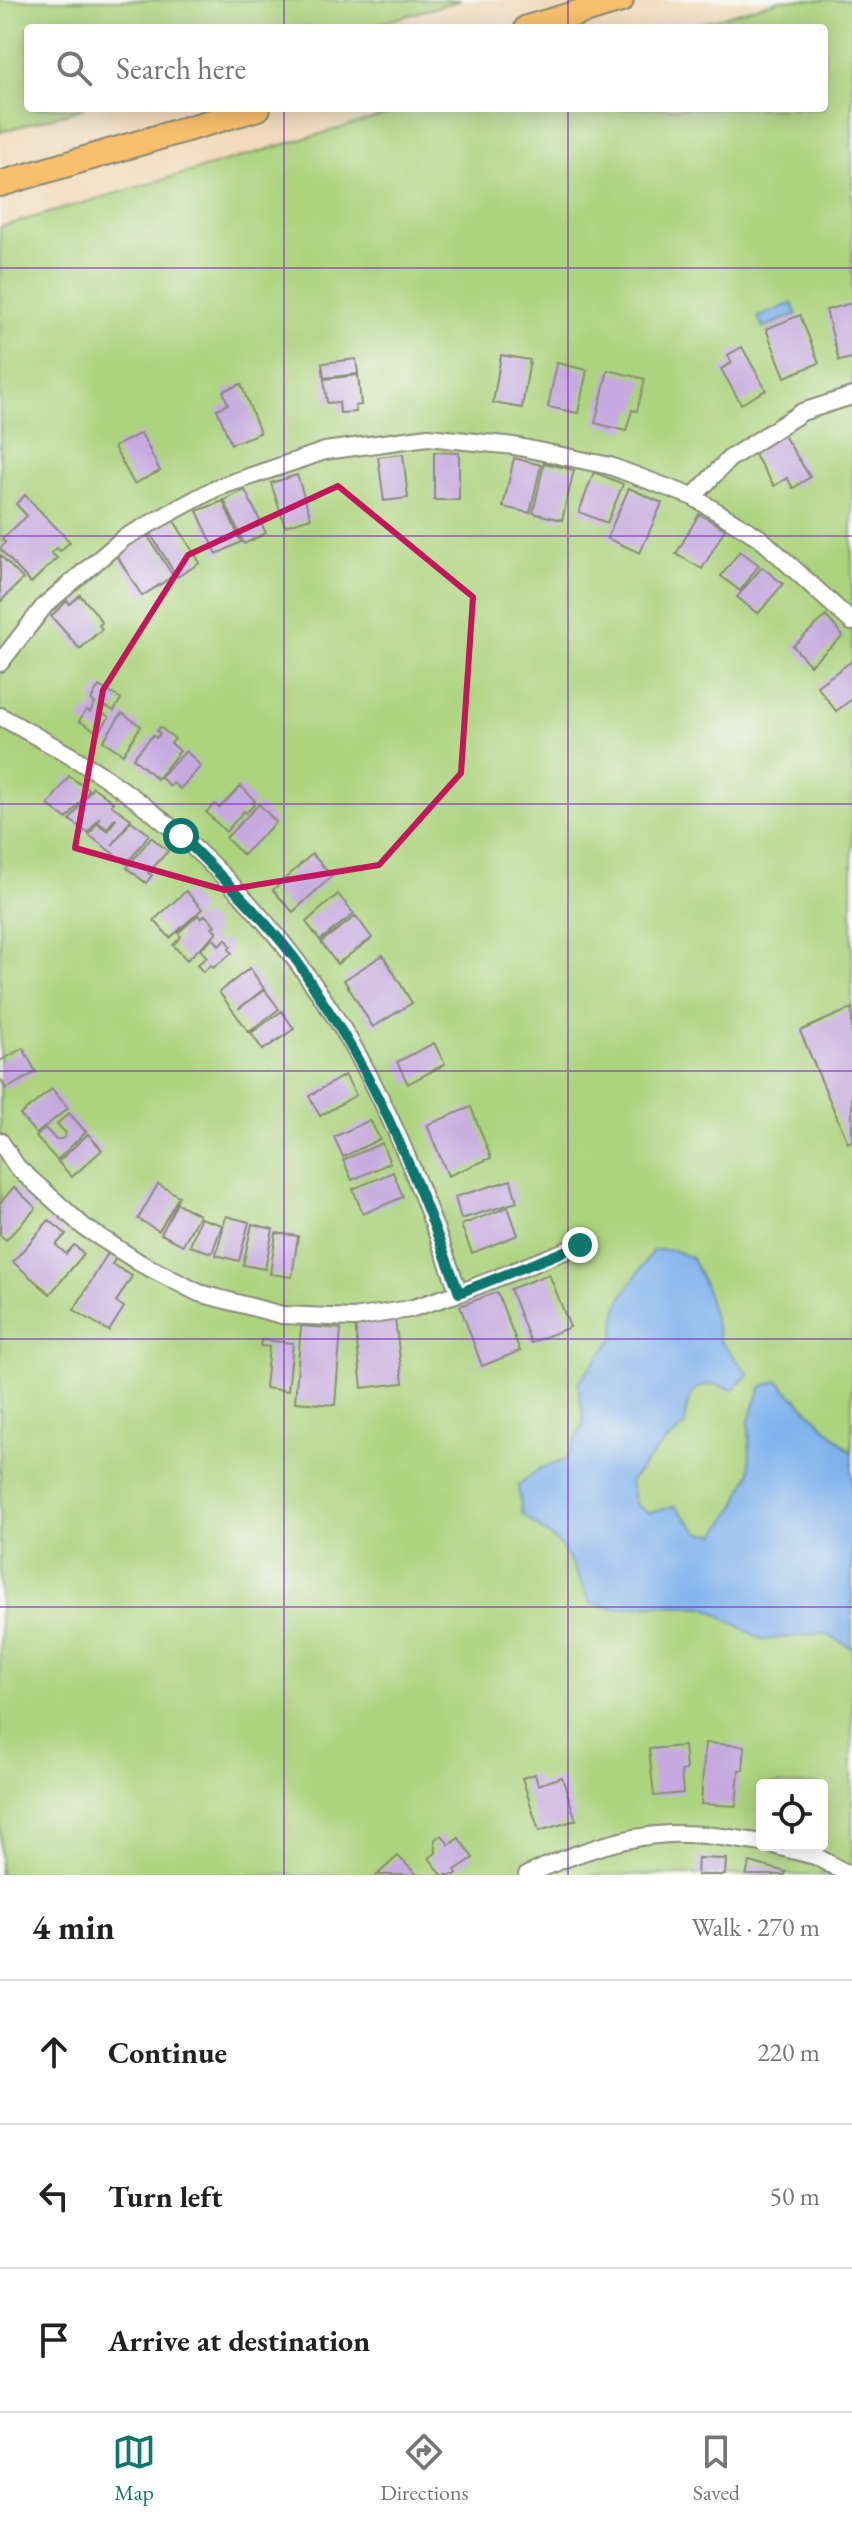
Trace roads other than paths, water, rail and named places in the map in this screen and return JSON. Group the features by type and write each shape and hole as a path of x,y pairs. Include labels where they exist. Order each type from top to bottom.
{"main road":[{"path":"540,24 621,0"},
{"path":"0,184 244,112"}],"street":[{"path":"693,497 729,459 802,412 852,396"},
{"path":"0,663 45,605 124,538 216,488 325,451 428,437 514,446 610,466 693,497 760,538 852,622"},
{"path":"0,716 100,774 181,836 241,895 294,958 350,1042 387,1113 429,1209 459,1293"},
{"path":"0,1141 17,1167 84,1227 140,1263 199,1293 282,1315 354,1318 410,1309 580,1245"},
{"path":"527,1875 564,1858 620,1842 668,1834 756,1842"},
{"path":"796,1851 815,1856 850,1875"}],"water":[{"path":"792,303 797,314 763,328 758,317"},
{"path":"653,1250 673,1250 692,1258 706,1289 720,1341 749,1374 733,1390 711,1385 696,1390 688,1404 685,1426 658,1449 630,1481 635,1504 649,1513 675,1506 700,1533 717,1534 736,1505 750,1473 749,1421 761,1387 778,1381 852,1453 852,1648 823,1633 763,1640 705,1607 654,1605 615,1608 590,1603 559,1544 522,1514 518,1485 541,1468 566,1460 584,1422 578,1383 614,1338 622,1297"}]}
